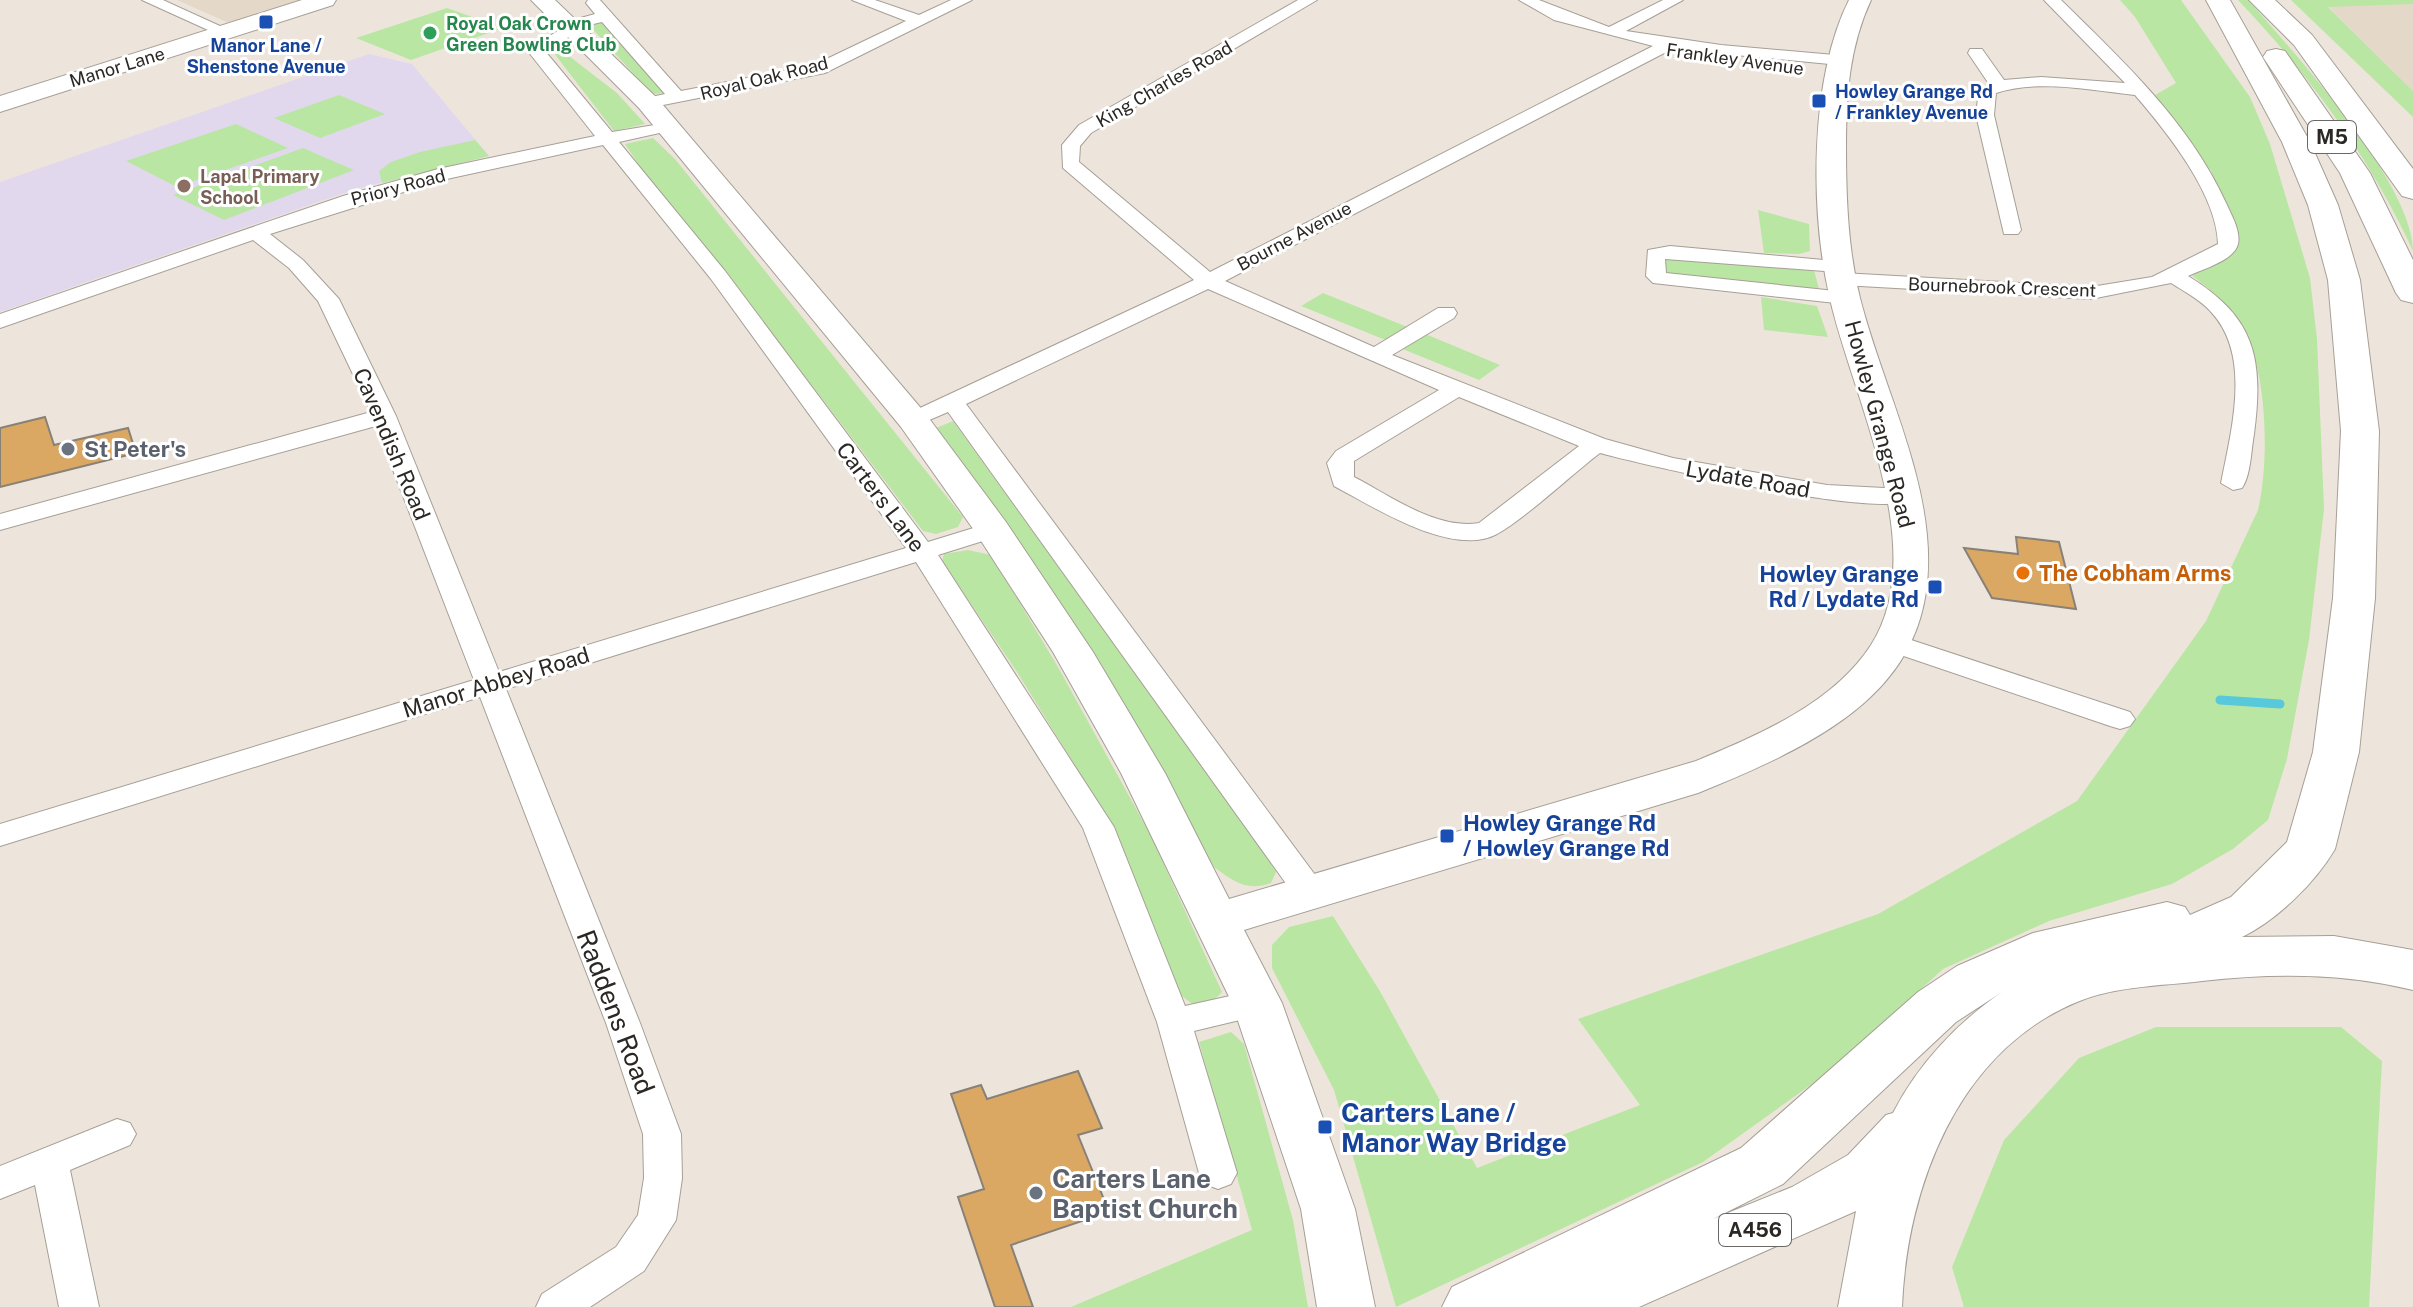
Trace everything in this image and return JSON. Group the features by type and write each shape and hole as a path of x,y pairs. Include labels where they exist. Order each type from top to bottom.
{"highway":[{"name":"M5","path":"2220,0 2293,77 2355,173 2413,293"},
{"path":"1870,1307 1870,1280 1888,1205 1919,1120 1993,1027 2037,997 2101,973 2174,940 2225,923 2249,910 2310,849 2336,752 2354,598 2360,431 2344,280 2323,205 2296,142 2220,0"},
{"name":"M5","path":"2261,0 2303,40 2413,190"},
{"path":"2303,40 2374,101 2407,135"},
{"path":"1474,1307 1762,1166 1855,1085 1937,1007 1976,981 2033,953 2210,909 2271,886"},
{"path":"2101,973 2246,956 2300,953 2346,957 2413,970"},
{"name":"A456","path":"1569,1307 1813,1205 1869,1173 1919,1120"}],"street":[{"path":"150,0 225,32"},
{"name":"Manor Lane","path":"0,104 325,0"},
{"path":"590,0 608,16 664,109 913,420 993,530 1073,652 1143,773 1257,1003 1328,1209 1346,1307"},
{"path":"860,0 920,21"},
{"name":"Royal Oak Road","path":"664,109 819,69 964,0"},
{"name":"King Charles Road","path":"1208,281 1076,172 1070,164 1071,145 1085,129 1309,0"},
{"name":"Frankley Avenue","path":"1527,0 1560,16 1666,47 1838,67"},
{"name":"Frankley Avenue","path":"1613,31 1675,0"},
{"name":"Howley Grange Road","path":"1218,920 1312,895 1683,782 1757,754 1840,703 1866,678 1893,643 1914,567 1903,497 1842,281 1832,178 1838,67 1860,0"},
{"name":"Bournebrook Crescent","path":"1842,281 2091,293 2135,288 2222,252 2228,235 2189,148 2141,90 2052,0"},
{"path":"533,4 545,21 567,28 664,109"},
{"path":"567,28 608,16"},
{"name":"Carters Lane","path":"567,28 535,50 718,275 921,550 1098,827 1174,1022 1218,1173"},
{"name":"Bourne Avenue","path":"913,420 954,404 1208,281 1666,47"},
{"path":"1976,53 1999,85"},
{"path":"2011,230 1984,101 1988,90 1999,85 2141,90"},
{"name":"Priory Road","path":"0,321 255,232 438,175 608,138 664,109"},
{"name":"Cavendish Road","path":"255,232 296,264 328,299 384,416 488,684"},
{"name":"Howley Grange Road","path":"1670,252 1842,281 1660,279 1656,276 1655,254 1670,252"},
{"path":"2172,275 2218,305 2233,323 2249,391 2233,483"},
{"name":"Lydate Road","path":"1208,281 1375,356 1596,444 1742,480 1827,492 1903,497"},
{"path":"1375,356 1446,313"},
{"path":"1458,388 1345,456 1339,463 1343,481 1444,530 1473,534 1487,529 1596,444"},
{"path":"954,404 1312,895"},
{"path":"0,522 384,416"},
{"name":"Manor Abbey Road","path":"0,835 993,530"},
{"path":"1893,643 2120,719"},
{"name":"Raddens Road","path":"488,684 623,1023 662,1134 663,1178 657,1220 630,1259 556,1307"},
{"path":"1174,1022 1257,1003"},
{"path":"0,1183 117,1134"},
{"path":"50,1163 79,1307"}],"shaded area":[{"path":"177,0 301,0 229,23"},
{"path":"2413,4 2413,91 2328,6"},
{"name":"Lapal Primary School","path":"369,54 412,64 489,156 356,189 0,312 0,182"}],"green space":[{"path":"2120,0 2181,0 2250,97 2270,144 2310,278 2317,339 2324,509 2309,640 2287,759 2268,820 2233,849 2172,884 2049,921 1943,969 1833,1069 1703,1162 1396,1307 1334,1090 1272,968 1272,945 1289,927 1333,916 1381,993 1477,1168 1640,1105 1578,1019 1878,914 2077,801 2206,621 2258,510 2264,464 2264,410 2255,357 2247,334 2226,304 2190,274 2237,236 2211,171 2155,95 2176,83 2135,17"},
{"path":"2238,0 2248,0 2348,120 2394,191 2408,223 2413,251 2378,183 2336,118"},
{"path":"2291,0 2413,0 2413,4 2328,7 2413,91 2413,117"},
{"name":"Royal Oak Crown Green Bowling Club","path":"447,8 503,28 411,60 356,38"},
{"path":"601,22 667,93 652,94 588,24"},
{"path":"556,46 617,93 645,124 614,131 550,48"},
{"path":"339,95 385,114 320,138 274,118"},
{"path":"236,124 288,148 177,187 126,161"},
{"path":"653,138 675,159 963,517 958,527 936,534 923,531 747,300 645,174 625,144"},
{"path":"475,140 489,156 382,183 379,171 391,162"},
{"path":"303,148 354,170 224,220 173,195"},
{"path":"1758,210 1809,224 1810,251 1799,254 1764,253"},
{"path":"1673,257 1814,270 1819,289 1672,276 1664,272 1664,259"},
{"path":"1323,293 1410,328 1388,341 1301,306"},
{"path":"1761,297 1817,306 1828,337 1764,330"},
{"path":"1423,333 1500,365 1479,380 1400,348"},
{"path":"953,421 1277,870 1271,883 1247,886 1214,867 1047,583 936,428"},
{"path":"968,550 991,555 1058,667 1150,834 1222,992 1211,1003 1191,1003 1178,993 1104,812 1017,672 942,561 944,554"},
{"path":"2156,1027 2341,1027 2382,1061 2369,1307 1964,1307 1952,1267 2004,1140 2079,1058"},
{"path":"1231,1032 1244,1044 1293,1220 1308,1307 1071,1307 1252,1230 1199,1042"}],"building":[{"name":"St Peter's","path":"45,417 54,445 128,428 136,453 0,487 0,428"},
{"name":"The Cobham Arms","path":"2016,537 2059,542 2076,609 1992,598 1964,548 2018,554"},
{"name":"Carters Lane Baptist Church","path":"1078,1071 1102,1128 1078,1135 1109,1212 1011,1245 1033,1307 995,1307 958,1197 984,1189 951,1094 981,1085 987,1099"}],"waterway":[{"path":"2220,700 2280,704"}],"place":[{"name":"Manor Lane / Shenstone Avenue","path":"266,22"},
{"name":"Royal Oak Crown Green Bowling Club","path":"430,33"},
{"name":"Howley Grange Rd / Frankley Avenue","path":"1819,101"},
{"name":"Lapal Primary School","path":"184,186"},
{"name":"St Peter's","path":"68,449"},
{"name":"The Cobham Arms","path":"2023,573"},
{"name":"Howley Grange Rd / Lydate Rd","path":"1935,587"},
{"name":"Howley Grange Rd / Howley Grange Rd","path":"1447,836"},
{"name":"Carters Lane / Manor Way Bridge","path":"1325,1127"},
{"name":"Carters Lane Baptist Church","path":"1036,1193"}]}
